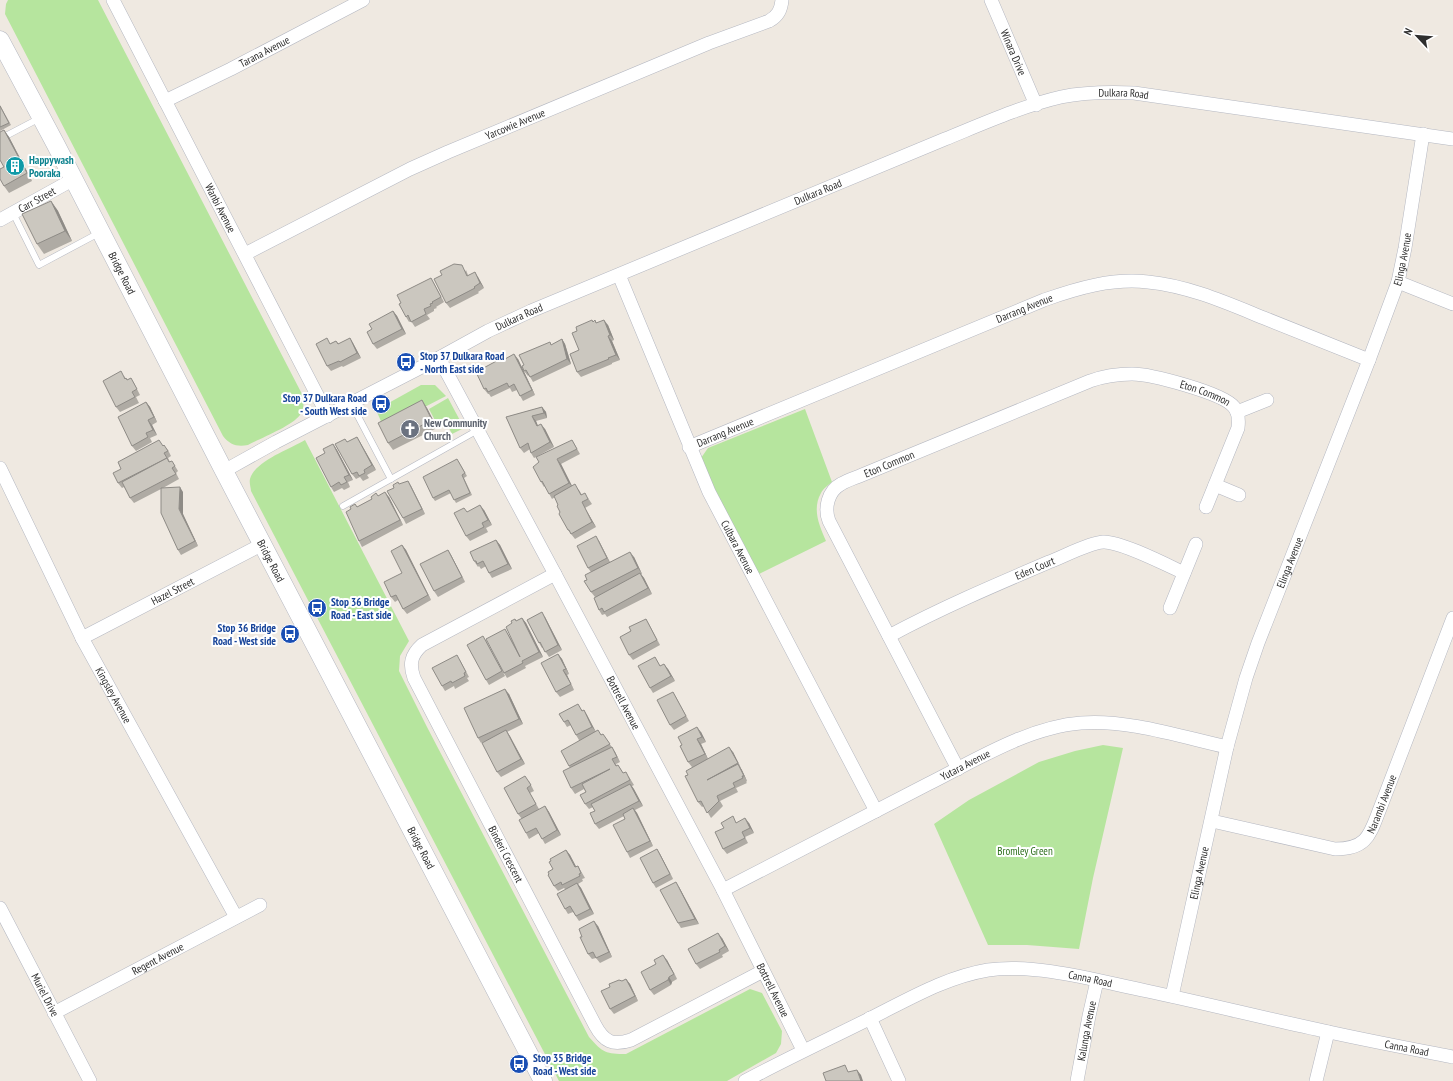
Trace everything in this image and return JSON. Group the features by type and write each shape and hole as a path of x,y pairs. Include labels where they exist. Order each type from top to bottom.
{"main road":[{"name":"Bridge Road","path":"0,40 7,58 74,179 224,471 543,1081"}],"street":[{"name":"Wanbi Avenue","path":"113,0 328,416"},
{"name":"Tarana Avenue","path":"165,101 231,70 363,0"},
{"name":"Yarcowie Avenue","path":"245,254 427,161 689,52 776,18 779,13 782,0"},
{"name":"Winara Drive","path":"991,0 1036,105"},
{"name":"Dulkara Road","path":"224,471 276,442 488,331 945,139 995,119 1061,97 1114,92 1134,93 1453,139"},
{"name":"Elinga Avenue","path":"1172,996 1212,821 1227,747 1238,706 1258,643 1398,282 1405,248 1423,134"},
{"name":"Carr Street","path":"4,216 74,179"},
{"name":"Culbara Avenue","path":"619,275 689,447 709,492 876,811"},
{"name":"Darrang Avenue","path":"689,447 1044,300 1098,284 1148,281 1185,288 1232,305 1369,360"},
{"path":"1398,282 1453,304"},
{"name":"Bottrell Avenue","path":"439,358 723,890 803,1050"},
{"name":"Eton Common","path":"958,769 837,538 827,514 826,509 830,497 840,484 1090,381 1112,374 1144,375 1163,378 1221,399 1230,404 1237,412 1238,428 1206,507"},
{"name":"Eton Common","path":"1237,412 1268,400"},
{"name":"Kingsley Avenue","path":"0,468 82,638 236,917"},
{"path":"1215,485 1239,495"},
{"name":"Eden Court","path":"889,636 915,622 996,584 1078,550 1102,542 1121,546 1184,573"},
{"name":"Hazel Street","path":"82,638 263,544"},
{"path":"1170,608 1196,544"},
{"name":"Binderi Crescent","path":"555,574 422,645 413,655 411,670 594,1025 600,1034 608,1041 622,1043 632,1040 763,971"},
{"name":"Narambi Avenue","path":"1212,821 1335,849 1348,849 1363,842 1373,826 1453,618"},
{"name":"Yutara Avenue","path":"723,890 958,769 1027,735 1044,730 1080,723 1107,723 1137,727 1227,747"},
{"name":"Regent Avenue","path":"54,1013 260,905"},
{"name":"Muriel Drive","path":"0,908 90,1081"},
{"name":"Canna Road","path":"744,1081 803,1050 949,980 989,970 1028,969 1097,981 1172,996 1328,1032 1453,1057"},
{"name":"Kalunga Avenue","path":"1077,1081 1097,981"},
{"path":"870,1018 900,1081"},
{"path":"1316,1081 1328,1032"}],"lane":[{"path":"0,139 41,117"},
{"path":"4,216 38,265 100,232"},
{"path":"351,403 390,479"},
{"path":"342,506 478,430"}],"green space":[{"path":"8,0 98,0 303,396 304,401 301,413 296,419 276,432 248,445 234,445 223,436 5,14"},
{"path":"421,385 435,385 446,396 384,428 376,410"},
{"path":"448,398 464,428 452,434 447,424 439,428 429,409"},
{"path":"805,409 832,482 822,492 818,499 817,505 819,523 826,541 757,575 703,469 701,458 708,448"},
{"path":"305,440 409,641 400,656 399,671 589,1037 605,1052 626,1054 750,989 762,993 782,1031 781,1044 776,1053 727,1081 559,1081 251,491 250,479 259,467 274,456"},
{"name":"Bromley Green","path":"1103,745 1123,748 1093,878 1079,949 1027,945 988,945 934,824 969,800 1039,762 1075,751"}],"building":[{"path":"0,106 9,123 0,127"},
{"name":"Happywash Pooraka","path":"4,130 27,173 4,186 0,179 0,169 4,167 0,160 0,132"},
{"path":"51,201 65,231 37,244 22,214"},
{"path":"454,264 462,265 467,276 475,272 480,283 474,287 475,288 446,303 434,279 442,275 440,271"},
{"path":"431,278 441,297 432,302 433,303 430,304 431,306 424,309 426,314 411,322 408,315 406,317 399,304 401,303 397,295"},
{"path":"393,311 402,329 373,344 367,332 372,329 369,324"},
{"path":"592,320 593,322 595,320 596,323 604,320 610,335 608,336 616,355 577,372 570,354 579,350 572,333 577,331 576,327"},
{"path":"327,338 330,344 336,341 338,344 350,338 357,353 340,362 339,361 327,366 316,344"},
{"path":"562,339 567,359 530,377 526,370 524,371 522,366 524,365 519,355 550,342 551,345"},
{"path":"514,354 532,390 520,396 514,384 509,387 507,383 488,392 486,388 484,389 476,372 504,357 505,359"},
{"path":"121,371 125,379 126,378 127,380 131,378 137,389 132,392 135,397 116,407 103,381"},
{"path":"422,400 432,420 388,443 378,423"},
{"path":"146,402 154,417 148,420 153,430 146,433 148,437 132,446 118,417"},
{"path":"542,407 544,413 532,416 537,426 541,424 550,442 531,453 528,443 520,448 506,417"},
{"path":"357,437 372,465 364,470 365,473 359,476 357,472 352,474 335,444 345,439 347,442"},
{"path":"159,440 168,451 164,453 167,458 118,483 113,473 121,469 118,462"},
{"path":"572,440 577,449 557,459 569,483 549,494 533,467 539,462 536,457"},
{"path":"333,444 349,475 344,477 347,482 341,485 339,482 331,487 316,458 325,453 323,449"},
{"path":"167,458 169,462 172,461 175,466 172,468 176,474 130,498 122,482"},
{"path":"457,459 465,473 462,475 470,493 454,500 449,490 433,498 423,477"},
{"path":"408,481 422,509 403,518 387,491 394,488 393,485 398,482 399,484"},
{"path":"575,484 581,495 585,493 588,499 582,502 592,522 571,534 559,514 560,512 554,496"},
{"path":"180,487 179,509 195,541 178,550 161,513 161,488"},
{"path":"385,492 400,520 359,541 346,512 355,504 357,507 372,499 371,497 376,493 378,496"},
{"path":"480,505 488,520 482,523 484,527 466,536 454,513 464,508 467,512"},
{"path":"596,536 607,558 588,568 577,546"},
{"path":"496,540 508,564 489,573 483,561 477,564 470,552"},
{"path":"402,545 428,595 403,609 396,595 391,597 384,582 402,573 391,551"},
{"path":"448,550 462,577 434,591 420,564"},
{"path":"630,552 638,568 591,592 584,581 587,580 585,575"},
{"path":"640,573 648,588 604,612 602,608 599,610 594,598"},
{"path":"542,612 558,645 545,652 527,620"},
{"path":"522,618 539,652 522,661 523,663 504,673 486,639 505,629 520,657 506,627 512,623 511,621 515,619 516,621"},
{"path":"646,619 657,640 629,655 620,637 631,631 629,627"},
{"path":"483,636 502,671 486,680 467,645"},
{"path":"558,654 566,669 563,670 571,684 556,692 541,663"},
{"path":"457,655 466,672 464,673 465,676 452,683 451,681 442,686 432,668"},
{"path":"655,657 660,666 664,664 671,676 650,688 638,666"},
{"path":"505,689 519,719 478,738 464,708"},
{"path":"673,692 686,716 670,725 657,700"},
{"path":"578,704 582,711 584,710 592,727 576,735 568,720 564,722 559,714"},
{"path":"697,727 702,737 697,739 705,754 688,762 680,746 682,745 678,737"},
{"path":"506,730 521,759 497,772 482,743"},
{"path":"598,730 610,744 569,766 561,751"},
{"path":"612,747 617,757 612,759 623,773 626,772 630,780 585,804 580,795 586,792 582,784 610,769 571,788 563,771"},
{"path":"729,747 738,763 707,780 738,764 744,776 733,783 735,787 717,796 719,801 707,813 701,801 698,802 685,776 688,775 686,771"},
{"path":"525,776 531,785 527,788 536,804 518,814 504,788"},
{"path":"630,784 639,801 595,824 590,813 595,811 591,804"},
{"path":"545,806 557,830 542,839 536,828 526,833 519,820"},
{"path":"633,808 650,841 627,852 613,825 625,819 623,814"},
{"path":"733,816 736,823 745,818 750,828 742,832 745,838 723,849 715,832 724,828 721,823"},
{"path":"657,849 670,874 653,883 640,858"},
{"path":"566,850 575,867 578,866 581,873 579,874 580,876 562,885 561,882 554,886 548,875 548,872 553,869 549,862 551,861 550,859"},
{"path":"676,882 695,919 678,923 660,890"},
{"path":"577,883 590,909 576,916 570,906 565,909 557,894"},
{"path":"594,921 609,952 596,958 593,952 588,954 580,937 582,937 579,929"},
{"path":"718,933 725,946 719,950 720,952 696,964 688,949"},
{"path":"663,955 674,974 669,977 668,980 650,990 641,972 656,964 654,960"},
{"path":"626,979 635,996 610,1009 601,991 610,987 609,984"},
{"path":"845,1065 848,1072 857,1070 861,1081 826,1081 823,1073"}],"place":[{"name":"Happywash Pooraka","path":"15,166"},
{"name":"Stop 37 Dulkara Road - North East side","path":"406,362"},
{"name":"Stop 37 Dulkara Road - South West side","path":"381,404"},
{"name":"New Community Church","path":"410,429"},
{"name":"Stop 36 Bridge Road - East side","path":"317,608"},
{"name":"Stop 36 Bridge Road - West side","path":"290,634"},
{"name":"Stop 35 Bridge Road - West side","path":"519,1064"}]}
